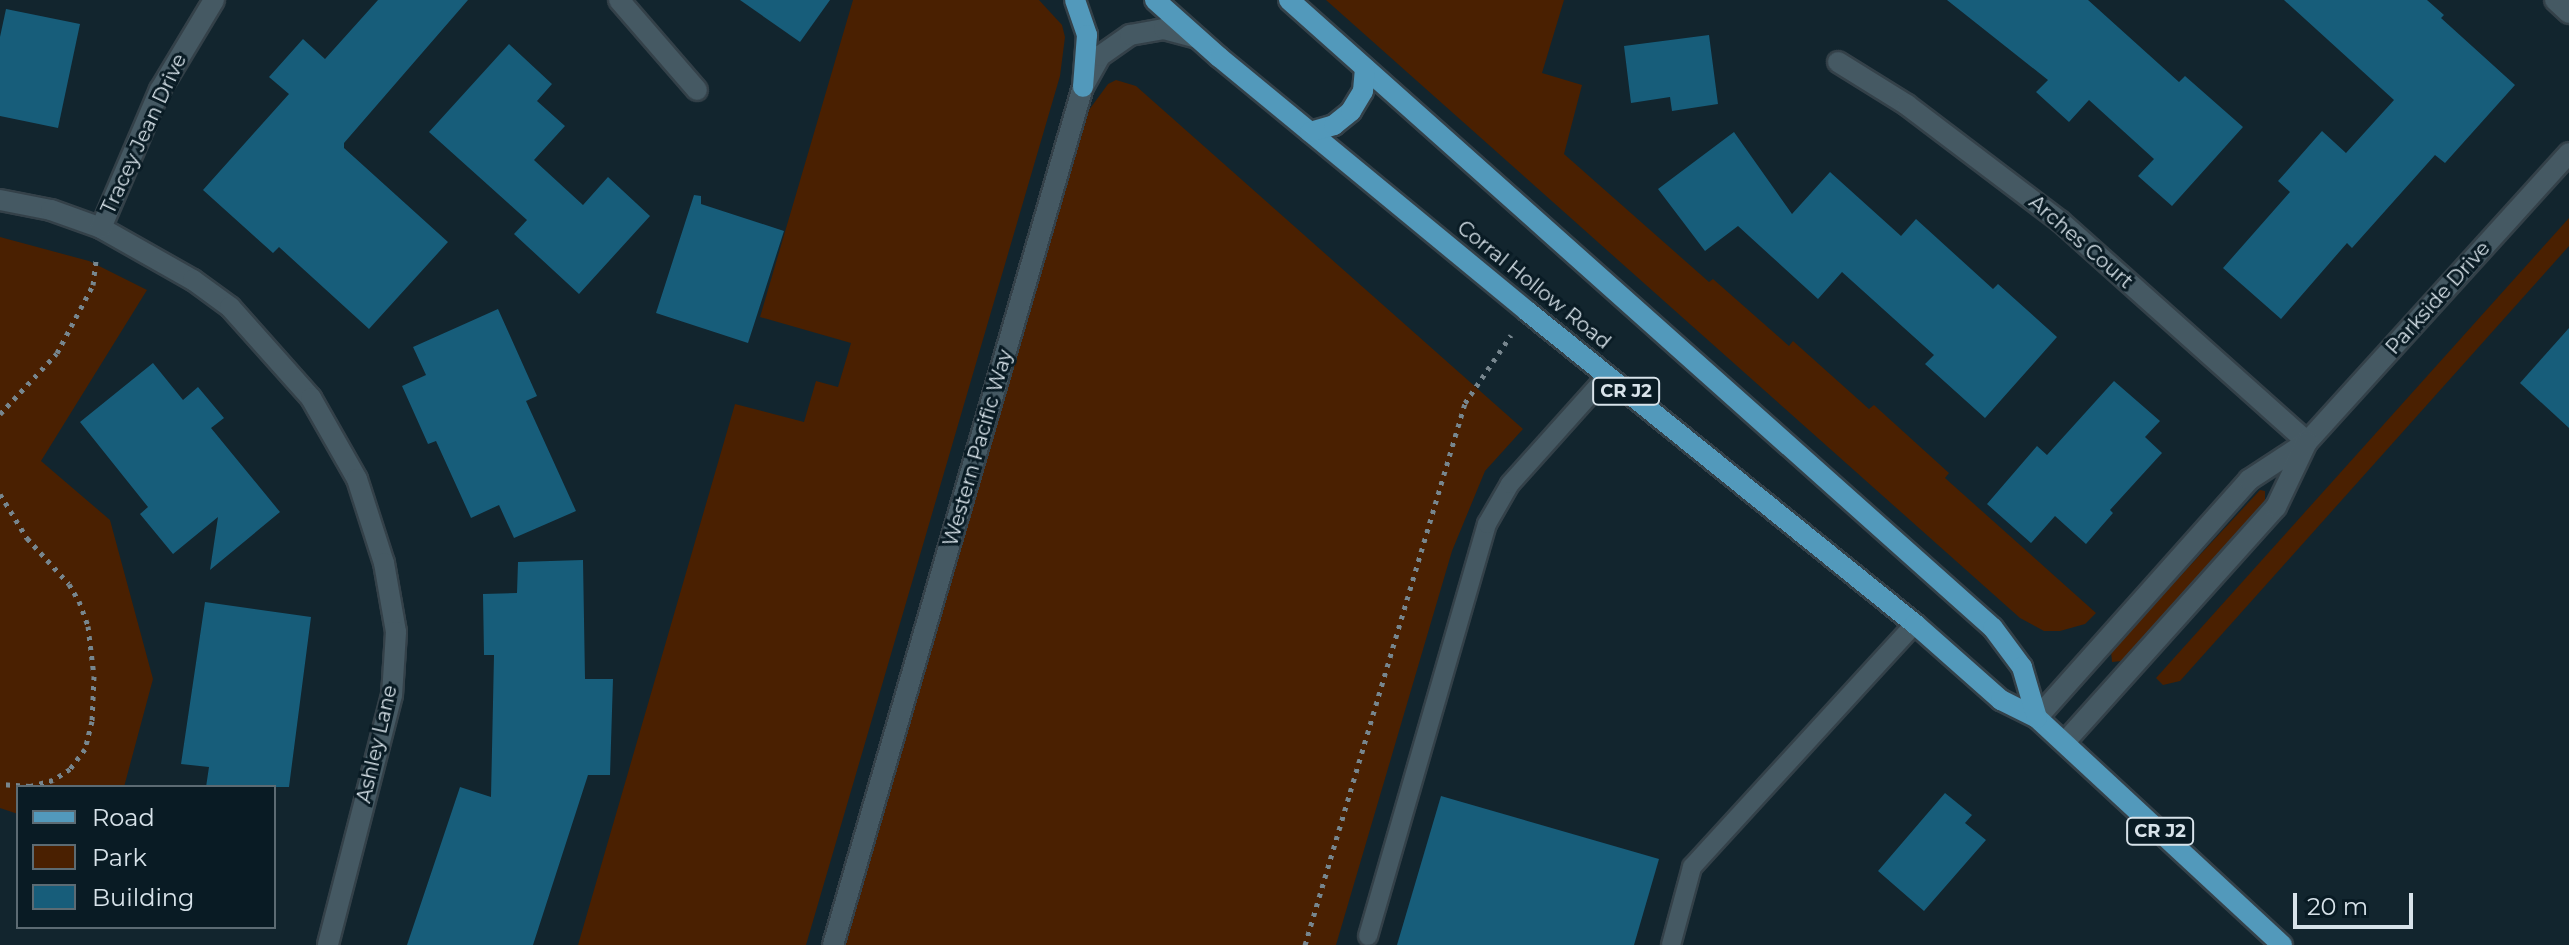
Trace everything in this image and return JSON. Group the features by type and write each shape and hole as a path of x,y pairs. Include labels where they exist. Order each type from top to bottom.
{"main road":[{"path":"1075,0 1087,35 1088,61 1083,87"},
{"name":"Corral Hollow Road","path":"1155,0 1527,311 1915,624 2001,700 2037,718 2282,945"},
{"path":"1289,0 1993,628 2022,667 2037,718"},
{"path":"1310,132 1334,125 1351,111 1363,91 1365,68"}],"street":[{"name":"Tracey Jean Drive","path":"101,228 160,90 214,0"},
{"path":"619,0 697,90"},
{"path":"2555,0 2569,13"},
{"name":"Western Pacific Way","path":"833,945 1083,87 1100,56 1130,35 1164,29 1198,38"},
{"name":"Arches Court","path":"1838,62 1918,113 2060,221 2307,442"},
{"name":"Parkside Drive","path":"2037,718 2249,480 2307,442 2569,153"},
{"name":"Ashley Lane","path":"0,200 51,210 101,228 180,271 230,307 311,398 357,479 384,563 396,632 392,695 328,945"},
{"name":"Parkside Drive","path":"2065,742 2276,507 2307,442"}],"lane":[{"path":"1368,936 1487,524 1510,484 1607,376"},
{"path":"1671,945 1692,867 1915,624"}],"path":[{"path":"0,414 42,372 75,324 93,285 101,228"},
{"path":"1305,945 1465,403 1527,311"},
{"path":"0,494 27,538 69,584 79,601 88,626 94,676 92,721 85,749 70,769 53,780 34,785"}],"green space":[{"path":"853,0 1039,0 1062,25 1065,37 1060,76 806,945 578,945 735,404 804,422 816,381 838,387 851,343 760,317"},
{"path":"1326,0 1564,0 1542,73 1582,85 1564,154 1709,282 1713,279 1789,346 1793,341 1869,409 1874,405 1949,473 1945,478 2096,613 2085,624 2060,631 2044,631 2020,618"},
{"path":"1116,80 1136,86 1523,429 1485,471 1452,551 1336,945 843,945 1089,110 1108,84"},
{"path":"2569,218 2569,246 2180,681 2163,685 2156,678"},
{"path":"0,237 89,261 147,290 41,461 110,520 153,679 125,785 16,785 16,813 0,808"},
{"path":"2260,490 2265,491 2265,501 2122,661 2112,662 2111,651"}],"building":[{"path":"378,0 468,0 344,143 344,148 448,242 369,329 279,247 273,253 203,190 289,94 269,77 303,39 325,59"},
{"path":"740,0 830,0 800,42"},
{"path":"1947,0 2088,0 2179,82 2185,76 2243,127 2172,206 2138,176 2154,159 2089,100 2069,122 2036,92 2048,80"},
{"path":"2284,0 2427,0 2444,15 2441,18 2515,85 2445,163 2435,155 2352,248 2347,243 2281,319 2223,268 2290,192 2278,181 2322,131 2346,153 2394,100"},
{"path":"6,9 80,24 58,128 0,116 0,37"},
{"path":"1709,35 1718,104 1672,111 1670,97 1631,103 1624,46"},
{"path":"509,44 552,84 537,101 565,126 534,160 583,205 608,177 650,216 579,294 514,234 527,220 429,132"},
{"path":"1734,132 1792,214 1830,172 1901,236 1916,219 1993,289 1998,284 2057,337 1985,418 1925,364 1934,355 1842,272 1818,299 1738,226 1705,251 1658,189"},
{"path":"694,195 701,196 701,204 784,231 748,343 656,313"},
{"path":"498,309 537,396 526,401 576,511 514,538 499,505 471,518 436,441 428,444 402,386 426,375 413,347"},
{"path":"2569,328 2569,428 2520,383"},
{"path":"153,363 183,400 198,387 224,418 211,428 280,512 210,570 218,517 173,554 140,514 148,507 80,422"},
{"path":"2114,381 2160,421 2145,437 2162,453 2110,510 2113,513 2086,544 2055,516 2031,543 1987,504 2037,446 2047,455"},
{"path":"583,560 585,679 613,679 610,775 588,775 533,945 407,945 460,787 491,797 494,655 484,655 483,594 517,593 518,562"},
{"path":"205,602 311,617 289,787 206,785 209,767 181,764"},
{"path":"1945,793 1972,815 1965,823 1986,840 1924,911 1878,871"},
{"path":"1441,796 1659,859 1634,945 1397,945"}]}
